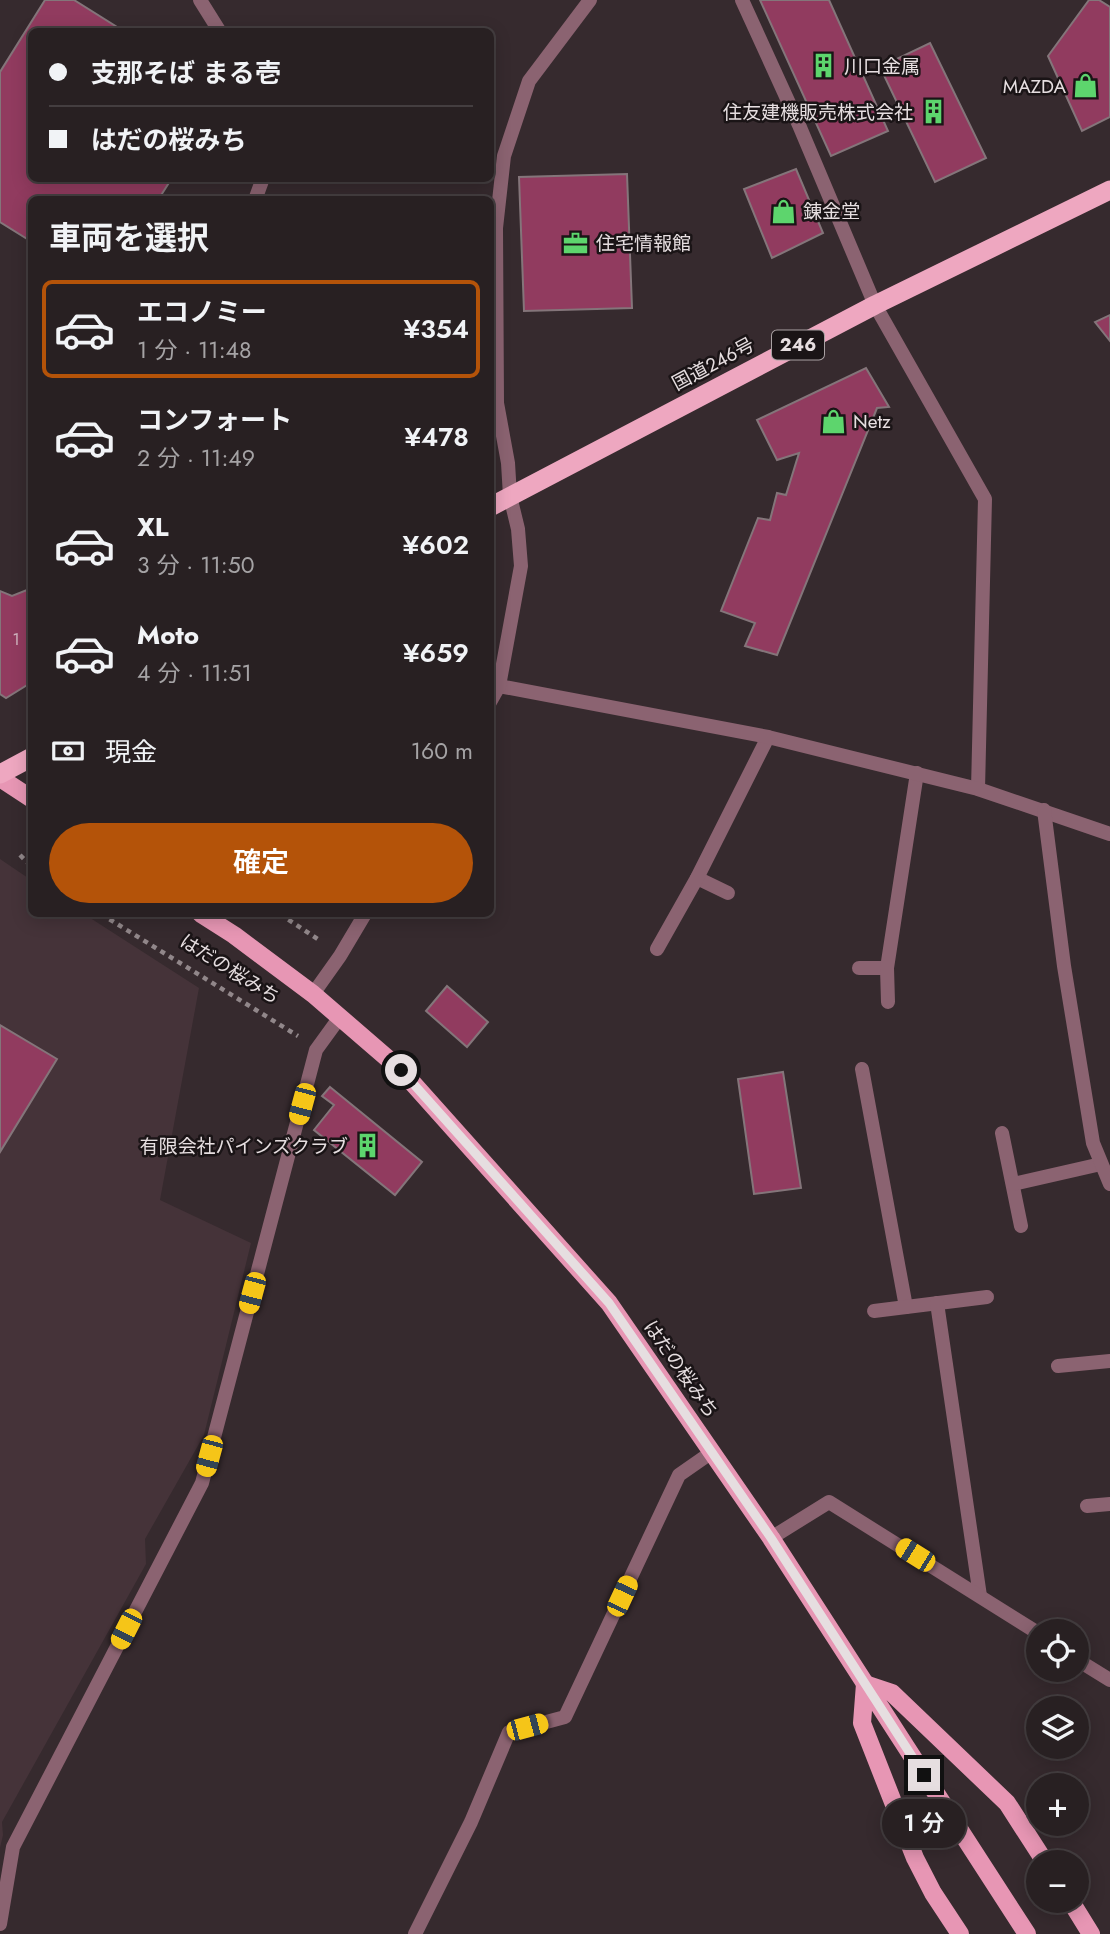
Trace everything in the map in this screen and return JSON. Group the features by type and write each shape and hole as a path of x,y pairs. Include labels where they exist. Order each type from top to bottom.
{"highway":[{"name":"国道246号","path":"496,502 875,305 1110,190"},
{"path":"0,776 28,759"}],"main road":[{"path":"0,776 28,796"},
{"name":"はだの桜みち","path":"205,917 313,994 401,1070 609,1303 771,1538 1027,1934"},
{"path":"960,1934 933,1893 915,1858 862,1723 865,1684 892,1693 1007,1803 1037,1850"},
{"path":"1078,1913 1091,1934"}],"street":[{"path":"200,0 218,28"},
{"path":"494,695 499,686 521,566 518,528 496,502 508,463 497,403 496,228 504,156 529,81 590,0"},
{"path":"742,0 799,125 875,305 985,499 978,789"},
{"path":"499,686 768,737 917,773 978,789 1110,834"},
{"path":"657,949 697,878 768,737"},
{"path":"888,1002 887,968 917,773"},
{"path":"1044,810 1064,965 1093,1143 1110,1184"},
{"path":"697,878 728,893"},
{"path":"313,994 363,917"},
{"path":"859,968 887,968"},
{"path":"0,1924 13,1847 202,1483 316,1050 340,1017"},
{"path":"862,1069 906,1307"},
{"path":"1002,1133 1021,1226"},
{"path":"1013,1184 1101,1164"},
{"path":"874,1311 987,1297"},
{"path":"937,1303 980,1596"},
{"path":"1058,1366 1110,1361"},
{"path":"415,1934 471,1822 509,1732 565,1717 679,1475 712,1452"},
{"path":"771,1538 829,1502 1026,1625"},
{"path":"1087,1506 1110,1504"},
{"path":"1089,1667 1110,1681"}],"path":[{"path":"20,855 28,862"},
{"name":"はだの桜みち","path":"106,917 301,1038"},
{"path":"284,917 323,943"}],"shaded area":[{"path":"0,859 28,878 28,917 89,917 199,988 160,1200 251,1243 204,1435 145,1539 146,1564 2,1822 0,1848"}],"building":[{"path":"45,0 74,0 119,28 28,28 28,182 169,182 161,196 28,196 28,240 0,222 0,72"},
{"name":"川口金属","path":"760,0 829,0 888,131 831,156"},
{"name":"MAZDA","path":"1089,0 1099,0 1110,7 1110,117 1082,131 1048,56"},
{"name":"住友建機販売株式会社","path":"930,43 986,158 935,182 880,67"},
{"name":"錬金堂","path":"796,169 823,233 772,258 744,189"},
{"name":"住宅情報館","path":"627,174 632,308 524,311 519,177"},
{"path":"1110,315 1110,341 1095,322"},
{"path":"866,368 889,407 877,408 777,655 745,646 755,623 721,611 758,518 770,520 777,493 786,495 799,453 777,460 757,420"},
{"path":"28,590 28,684 6,698 0,694 0,591 12,596"},
{"path":"447,986 488,1022 467,1047 426,1011"},
{"path":"0,1025 57,1059 0,1152"},
{"path":"783,1072 801,1188 754,1194 738,1079"},
{"name":"有限会社パインズクラブ","path":"330,1087 422,1162 395,1195 314,1130 334,1105 322,1096"}],"place":[{"name":"川口金属","path":"824,66"},
{"name":"MAZDA","path":"1086,86"},
{"name":"住友建機販売株式会社","path":"933,112"},
{"name":"錬金堂","path":"783,211"},
{"name":"住宅情報館","path":"576,243"},
{"name":"Netz","path":"833,421"},
{"name":"有限会社パインズクラブ","path":"368,1146"}],"route":[{"path":"401,1070 609,1303 771,1538 924,1775"}]}
